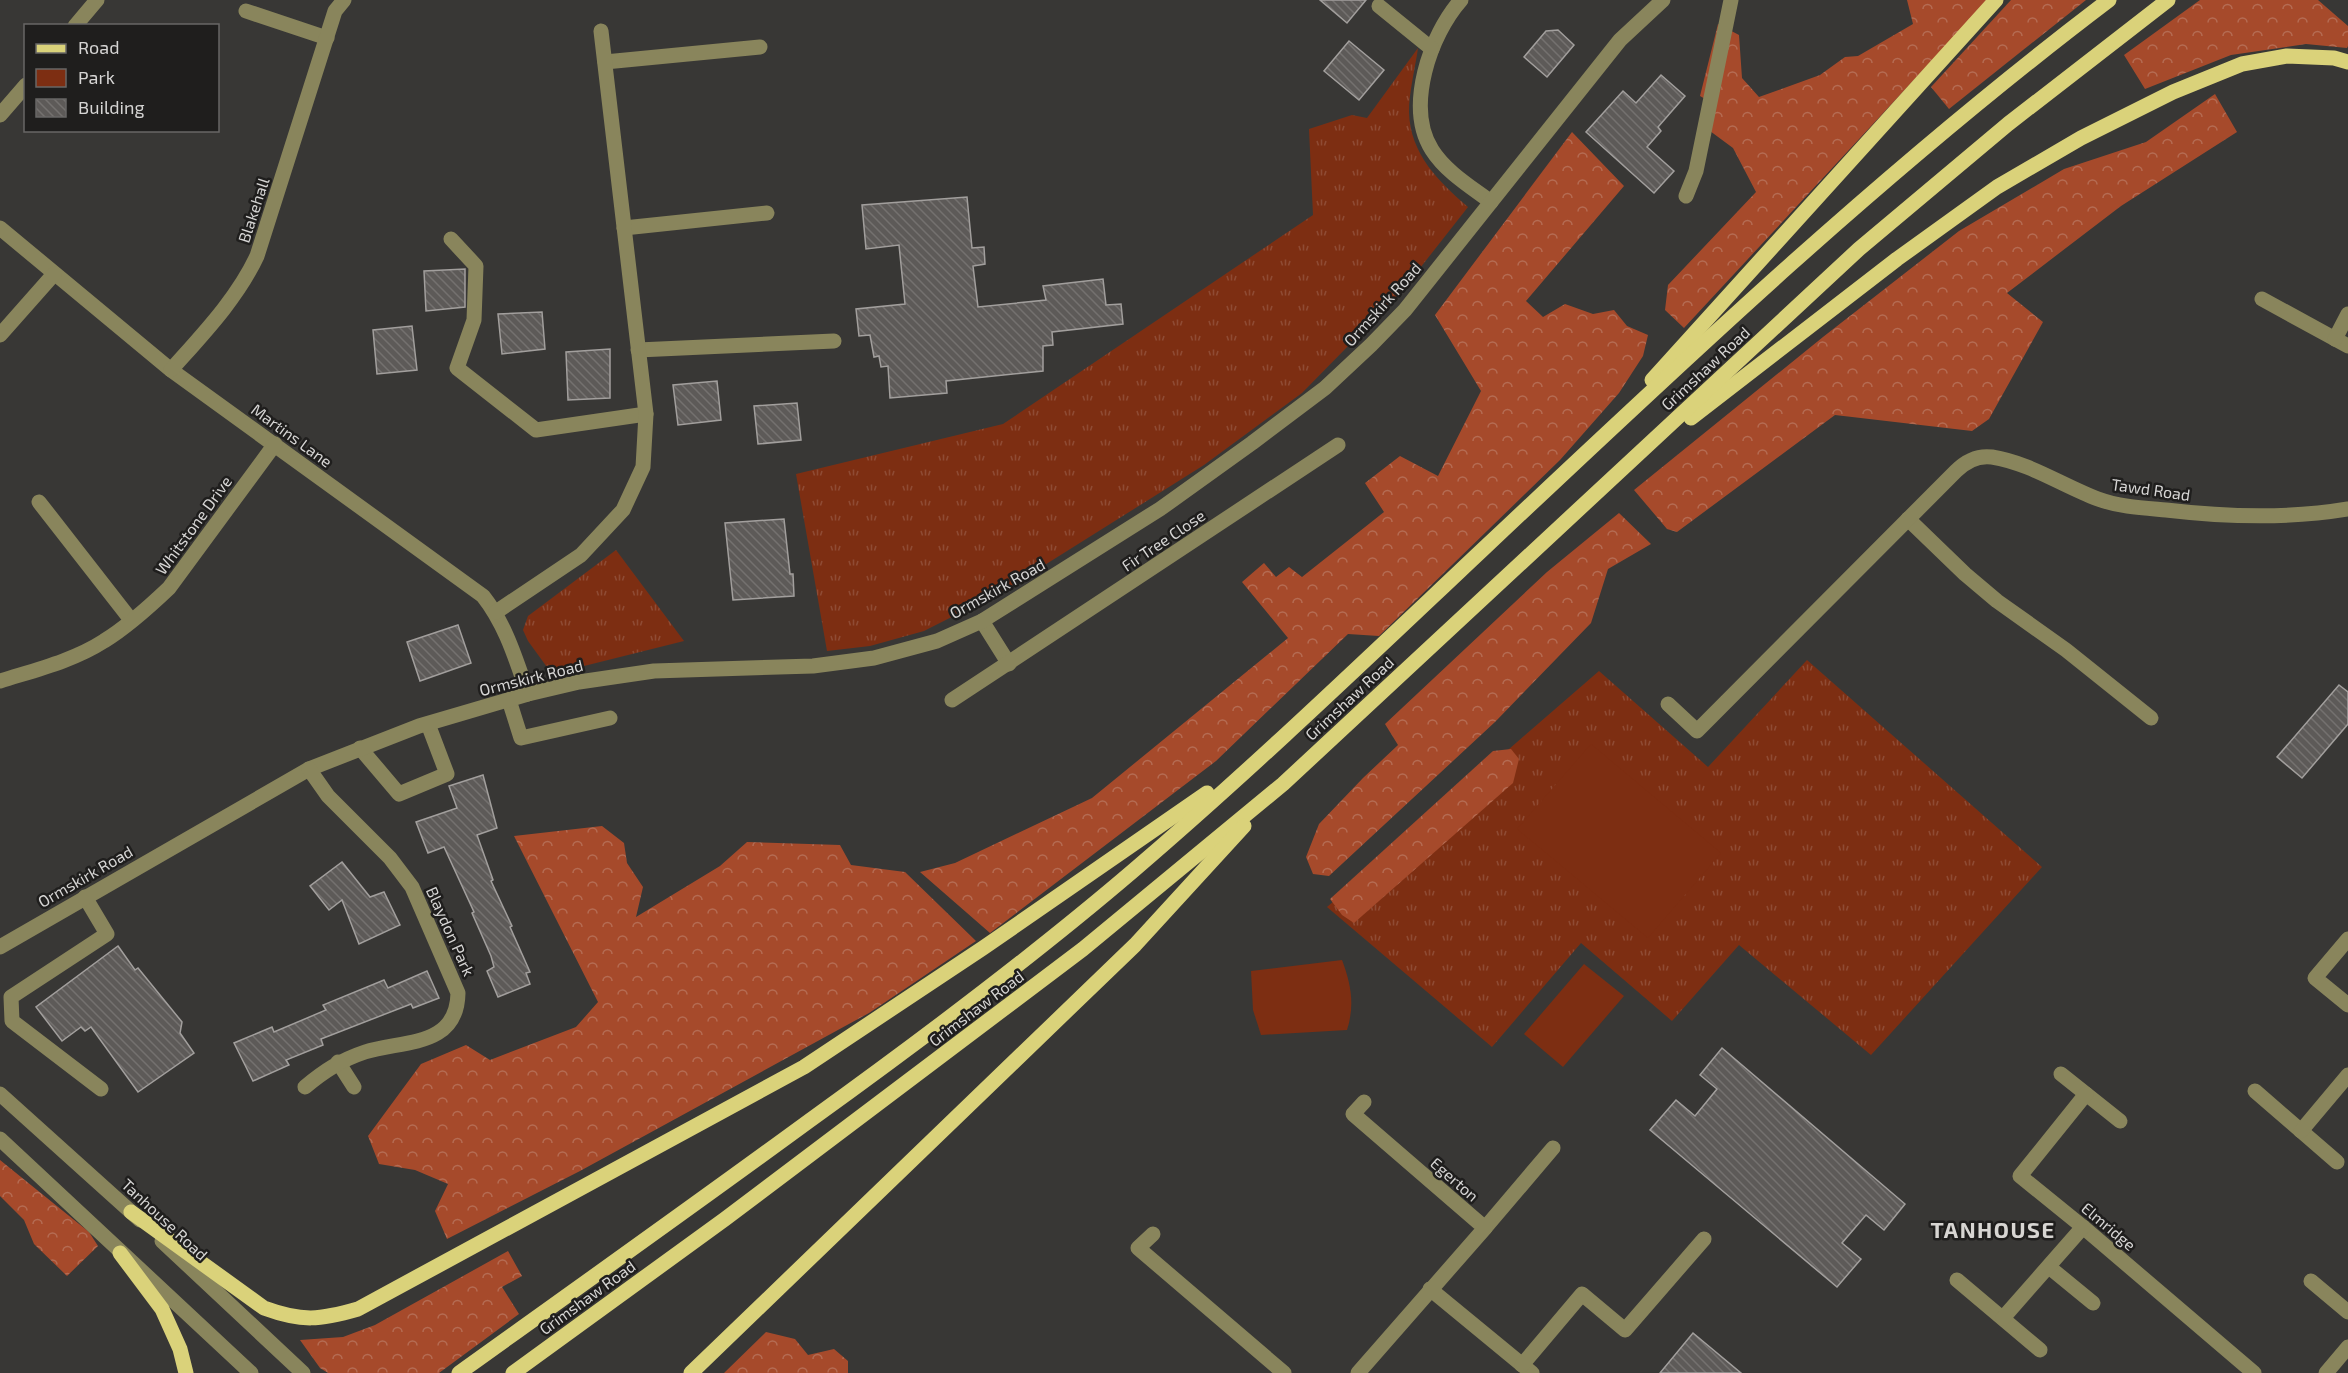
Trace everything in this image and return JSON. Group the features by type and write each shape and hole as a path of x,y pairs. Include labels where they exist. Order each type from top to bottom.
{"main road":[{"path":"1592,447 1996,0"},
{"name":"Grimshaw Road","path":"459,1373 927,1035 998,981 1136,869 1850,211 2039,53 2109,0"},
{"name":"Grimshaw Road","path":"513,1373 726,1219 1083,949 1282,784 1859,249 2008,124 2168,0"},
{"path":"1618,474 1897,259 1997,187 2081,138 2173,92 2242,64 2288,56 2334,58 2348,62"},
{"path":"131,1212 264,1308 290,1317 311,1319 334,1316 358,1309 804,1066 983,948 1261,755"},
{"path":"691,1373 1136,945 1282,784"},
{"path":"120,1253 162,1309 180,1349 186,1373"}],"street":[{"path":"77,24 97,0"},
{"name":"Blakehall","path":"171,370 247,279 257,256 335,11 344,0"},
{"path":"1461,0 1449,13 1425,68 1421,100 1424,126 1431,150 1448,169 1491,202"},
{"name":"Ormskirk Road","path":"0,947 309,769 428,724 528,694 579,682 654,671 813,666 874,658 937,641 982,621 1160,509 1325,387 1405,310 1620,40 1663,0"},
{"path":"1686,196 1696,171 1731,0"},
{"path":"1379,6 1432,49"},
{"path":"246,11 327,38"},
{"path":"496,612 581,555 623,510 643,467 646,414 601,31"},
{"path":"605,62 760,46"},
{"path":"0,115 24,87"},
{"path":"624,228 767,213"},
{"name":"Martins Lane","path":"0,228 171,370 483,596 496,612 508,638 528,694"},
{"path":"451,239 476,266 474,320 457,369 536,430 646,414"},
{"path":"0,335 54,274"},
{"path":"2262,298 2341,343 2348,314"},
{"path":"638,350 834,341"},
{"name":"Whitstone Drive","path":"0,681 71,658 104,641 169,588 275,444"},
{"name":"Fir Tree Close","path":"952,700 1338,445"},
{"name":"Tawd Road","path":"1668,704 1697,731 1961,466 1979,457 2015,463 2100,499 2127,506 2225,515 2319,514 2348,509"},
{"path":"39,502 131,620"},
{"path":"1908,519 1989,594 2066,650 2151,718"},
{"path":"982,621 1009,664"},
{"path":"509,700 521,738 610,718"},
{"path":"360,748 399,794 447,774 428,724"},
{"name":"Blaydon Park","path":"305,1087 338,1062 367,1052 409,1044 440,1033 452,1022 458,1007 458,993 412,887 390,858 328,796 309,769"},
{"path":"85,897 107,933 11,997 12,1021 101,1089"},
{"path":"2348,939 2315,978 2348,1005"},
{"path":"338,1062 354,1087"},
{"path":"2061,1074 2120,1121"},
{"path":"2301,1131 2348,1075"},
{"path":"2255,1091 2337,1162"},
{"name":"Tanhouse Road","path":"0,1094 131,1212 303,1373"},
{"name":"Elmridge","path":"2086,1094 2020,1176 2254,1373"},
{"name":"Egerton","path":"1364,1102 1353,1114 1485,1228"},
{"path":"0,1139 251,1373"},
{"path":"1358,1373 1553,1148"},
{"path":"2003,1318 2083,1227"},
{"path":"1153,1234 1138,1248 1284,1373"},
{"path":"1430,1289 1527,1369 1582,1294 1625,1330 1704,1239"},
{"path":"2049,1267 2093,1303"},
{"path":"1957,1280 2040,1350"},
{"path":"2311,1281 2348,1312"},
{"path":"2326,1373 2348,1347"}],"green space":[{"path":"1907,0 1988,0 1684,328 1665,310 1668,285 1756,192 1733,148 1710,131 1714,104 1700,96 1718,24 1739,35 1742,78 1759,97 1820,75 1845,57 1858,56 1913,24"},
{"path":"2011,0 2086,0 1949,109 1931,87"},
{"path":"2200,0 2318,0 2348,26 2348,46 2347,48 2306,44 2231,55 2145,89 2124,55"},
{"path":"1418,48 1409,104 1415,141 1428,166 1468,207 1402,291 1302,393 1204,465 1005,590 924,631 870,646 827,651 796,474 1003,424 1313,215 1309,129 1352,115 1367,118"},
{"path":"2215,94 2237,132 2121,206 2007,293 2043,322 1989,419 1972,431 1835,415 1677,532 1667,529 1634,490 1823,337 1959,231 2064,169 2146,142"},
{"path":"1572,132 1624,186 1526,301 1543,317 1565,304 1593,314 1614,310 1627,326 1648,335 1643,356 1619,393 1560,460 1379,636 1348,634 1216,761 990,933 920,872 955,863 1092,798 1288,638 1242,582 1264,563 1276,577 1289,567 1302,577 1384,512 1365,483 1400,456 1438,476 1481,391 1435,315"},
{"path":"1619,513 1651,544 1608,569 1591,623 1495,722 1329,876 1313,874 1306,857 1319,824 1398,745 1385,724 1547,572"},
{"path":"616,550 684,641 552,674 528,641 523,630 528,616"},
{"path":"1807,660 2042,867 1871,1055 1739,945 1672,1021 1581,943 1492,1047 1327,907 1599,671 1708,767"},
{"path":"1591,744 1721,853 1648,938 1517,829"},
{"path":"1511,749 1519,759 1513,783 1354,923 1342,915 1330,899 1493,751"},
{"path":"602,826 624,843 627,863 643,887 636,917 720,866 747,842 840,845 851,865 905,872 976,941 869,1013 580,1171 447,1239 435,1211 448,1184 415,1170 379,1164 368,1136 421,1064 466,1045 490,1060 576,1027 598,1002 514,836"},
{"path":"1342,960 1351,995 1351,1012 1347,1030 1261,1035 1253,1010 1251,971"},
{"path":"1584,964 1624,996 1563,1067 1524,1034"},
{"path":"0,1160 89,1232 98,1246 67,1276 34,1244 24,1220 0,1196"},
{"path":"508,1251 522,1276 502,1287 519,1314 439,1373 328,1373 320,1368 300,1340 343,1337 375,1325"},
{"path":"766,1332 795,1339 808,1355 834,1349 848,1361 848,1373 724,1373"}],"building":[{"path":"1320,0 1366,0 1347,23"},
{"path":"1558,30 1574,45 1547,77 1524,57 1546,31"},
{"path":"1349,41 1384,70 1359,100 1324,71"},
{"path":"1661,75 1685,96 1658,127 1661,131 1647,147 1674,171 1654,193 1586,132 1623,91 1636,103"},
{"path":"967,197 972,248 984,247 985,264 973,266 978,307 1046,300 1043,286 1103,279 1106,305 1121,304 1123,324 1052,332 1053,345 1043,346 1043,371 946,381 947,393 890,398 888,366 881,367 879,356 874,357 870,335 859,336 856,309 905,304 899,245 866,249 862,205"},
{"path":"465,269 465,307 426,311 424,271"},
{"path":"542,312 545,349 502,354 498,314"},
{"path":"412,326 417,370 377,374 373,330"},
{"path":"610,349 610,398 568,400 566,352"},
{"path":"717,381 721,420 678,425 673,385"},
{"path":"797,403 801,440 758,444 754,406"},
{"path":"784,519 790,574 793,574 794,596 733,600 725,523"},
{"path":"458,625 471,663 420,681 407,642"},
{"path":"2339,685 2348,692 2348,724 2302,778 2277,757"},
{"path":"483,775 497,828 477,835 493,880 491,881 530,972 526,973 530,984 498,997 487,971 494,967 491,956 472,913 474,912 444,847 428,853 416,822 457,808 449,786"},
{"path":"342,862 370,897 384,892 400,925 359,944 342,900 329,910 310,886"},
{"path":"118,946 135,970 138,968 182,1022 180,1033 194,1053 138,1092 91,1027 85,1031 81,1027 62,1041 36,1007"},
{"path":"427,971 439,998 413,1008 411,1004 321,1039 323,1045 286,1060 289,1065 253,1081 234,1043 272,1027 274,1032 326,1010 323,1005 384,980 388,988"},
{"path":"1722,1048 1905,1204 1884,1230 1866,1215 1842,1243 1861,1259 1837,1287 1650,1130 1676,1100 1695,1116 1717,1089 1700,1075"},
{"path":"1693,1333 1741,1373 1660,1373"}],"district":[{"name":"TANHOUSE","path":"1993,1229"}]}
